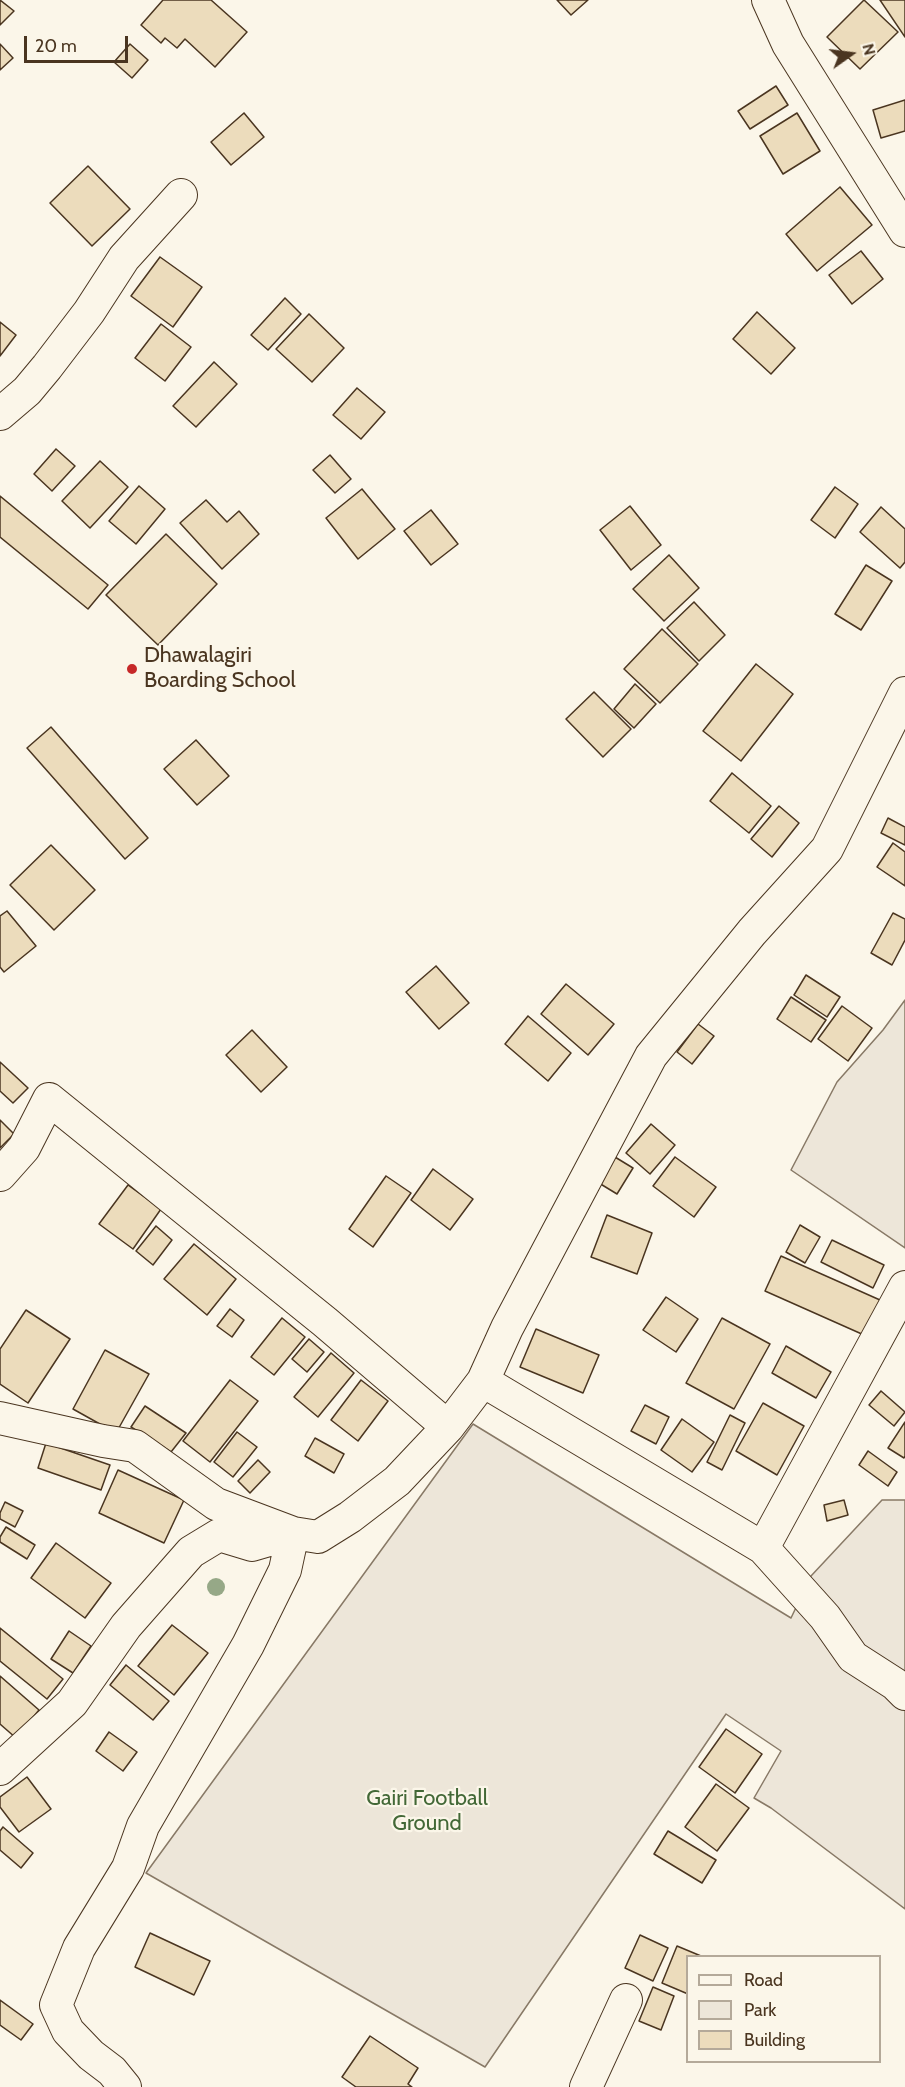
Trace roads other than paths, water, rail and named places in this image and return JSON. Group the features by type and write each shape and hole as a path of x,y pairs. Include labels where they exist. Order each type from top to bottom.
{"street":[{"path":"768,0 788,44 905,231"},
{"path":"0,414 27,391 48,367 89,312 124,258 181,195"},
{"path":"0,1418 135,1446 216,1504 293,1533 318,1537 350,1517 397,1481 448,1427 483,1381 507,1328 651,1056 752,932 827,849 905,693"},
{"path":"0,1175 24,1148 49,1099 325,1322 448,1427"},
{"path":"763,1548 905,1287"},
{"path":"483,1381 763,1548 825,1617 853,1657 895,1684 905,1694"},
{"path":"0,1769 72,1703 126,1626 191,1552 219,1535 252,1545 293,1533"},
{"path":"141,2087 118,2079 91,2055 68,2031 56,2005 79,1948 128,1868 143,1826 248,1645 285,1569 293,1533"},
{"path":"586,2087 626,2000"}],"place":[{"name":"Dhawalagiri Boarding School","path":"132,669"}],"park label":[{"name":"Gairi Football Ground","path":"427,1812"}]}
